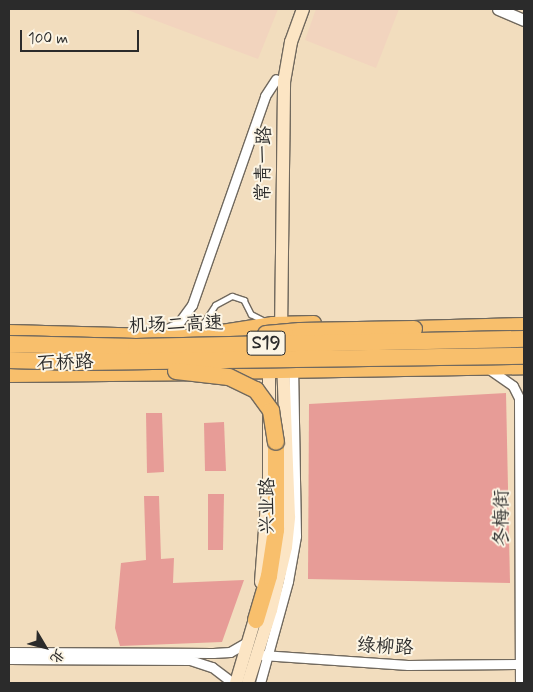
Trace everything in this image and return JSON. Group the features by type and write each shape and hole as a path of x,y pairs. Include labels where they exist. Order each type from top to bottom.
{"highway":[{"path":"197,340 287,331 524,325"},
{"name":"机场二高速","path":"9,344 118,347 197,340 524,339"},
{"name":"机场二高速","path":"9,360 81,362 524,356"},
{"path":"81,362 209,373 244,382 265,399 275,426 276,530 269,576 256,620"}],"main road":[{"name":"常青一路","path":"277,324 276,79 295,9"},
{"name":"常青一路","path":"277,324 284,82 291,42 303,9"},
{"path":"9,332 197,340 277,324 496,320 524,325"},
{"name":"兴业路","path":"248,683 252,658 281,573 289,517 288,370 277,324"},
{"name":"兴业路","path":"230,682 252,658 250,641 256,620 267,523 268,370 277,324"},
{"path":"9,375 524,367"}],"street":[{"path":"498,9 524,20"},
{"name":"常青一路","path":"148,337 178,324 192,305 265,96 276,79"},
{"name":"冬梅街","path":"486,367 513,386 518,398 522,664 520,683"},
{"name":"石桥路","path":"9,381 109,378 121,373"},
{"path":"9,652 213,653 230,652 250,641"},
{"path":"252,658 260,683"},
{"name":"绿柳路","path":"252,658 408,665 522,664"},
{"path":"9,659 190,660 212,667 230,682"}],"lane":[{"path":"197,340 198,332 215,305 232,296 244,300 257,318 277,324"}],"shaded area":[{"path":"125,9 278,9 258,59"},
{"path":"316,9 399,9 376,68 305,40"}],"building":[{"path":"506,393 510,583 308,579 309,404"},
{"path":"146,413 162,413 164,472 147,473"},
{"path":"224,422 226,471 205,471 204,423"},
{"path":"208,494 224,494 223,550 208,550"},
{"path":"144,496 159,496 161,559 174,558 173,583 244,580 222,642 120,646 115,628 121,563 146,560"}]}
